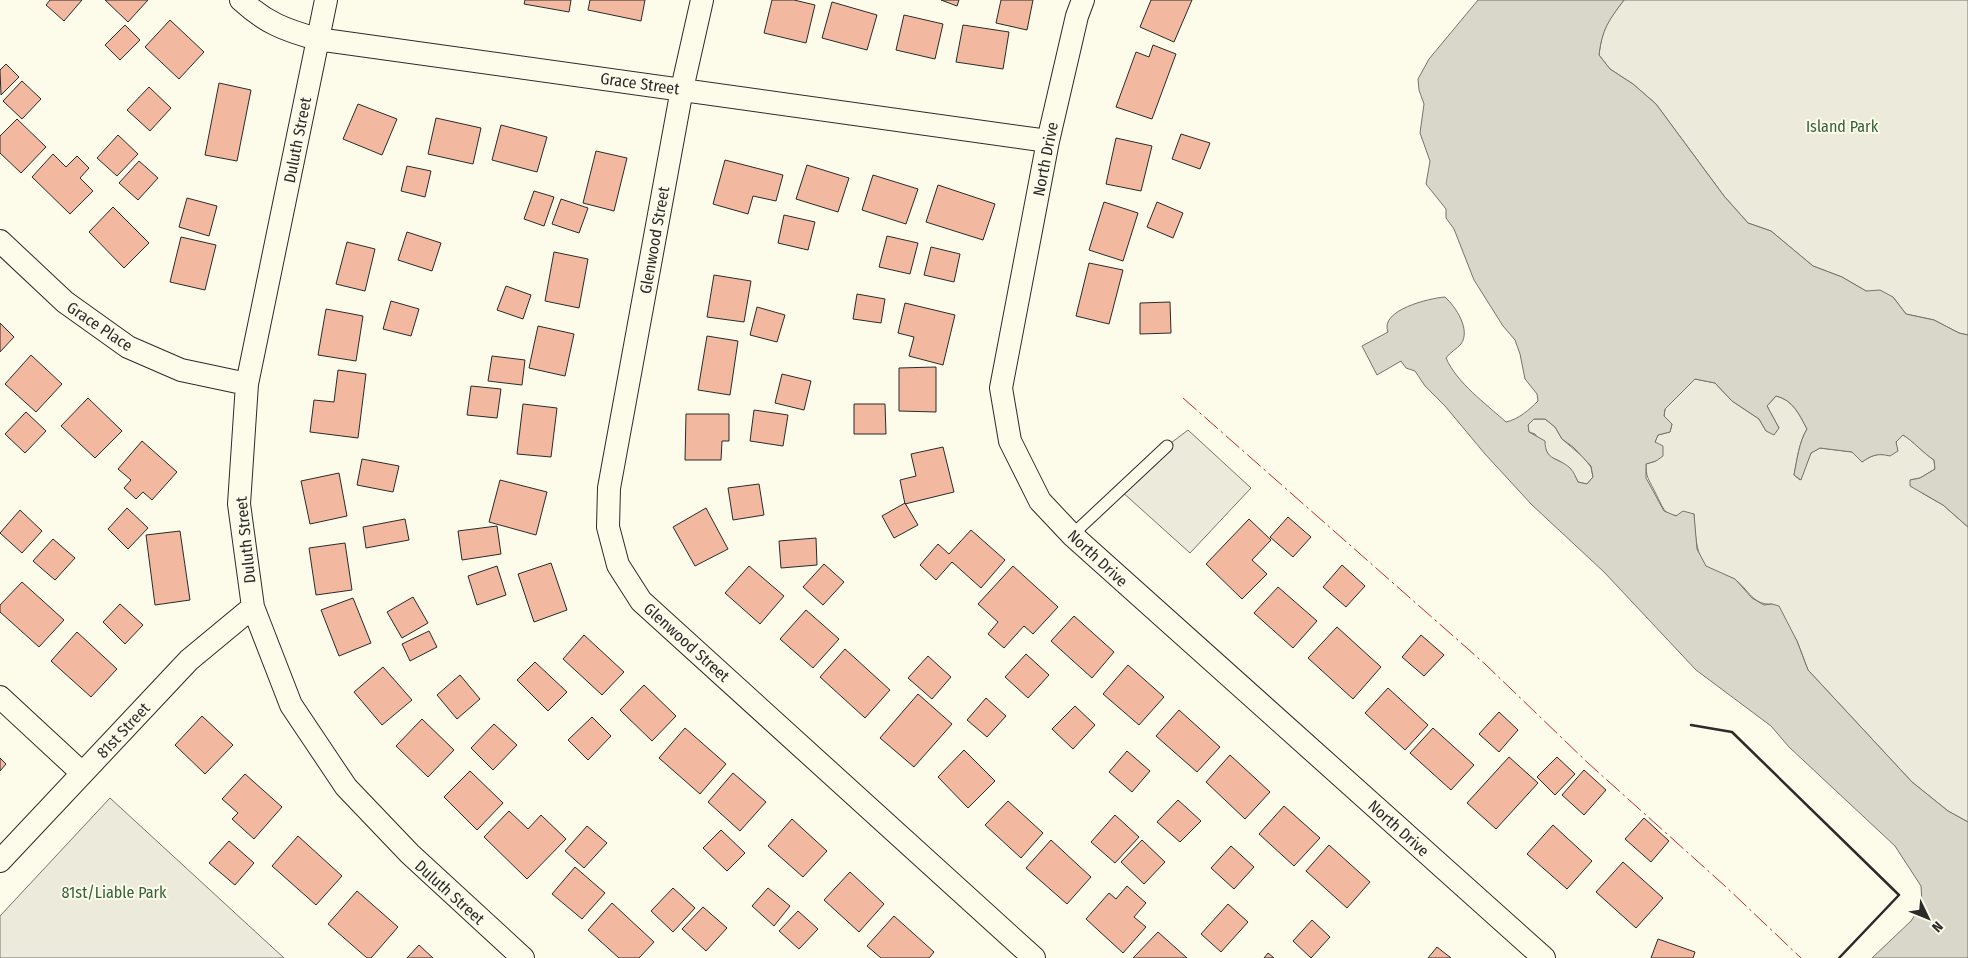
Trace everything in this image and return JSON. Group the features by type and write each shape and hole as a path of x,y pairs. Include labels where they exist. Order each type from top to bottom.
{"street":[{"name":"Grace Street","path":"241,0 254,13 284,30 317,39 1048,141"},
{"name":"Duluth Street","path":"326,0 247,384 239,504 253,607 291,705 346,787 410,854 523,958"},
{"name":"Glenwood Street","path":"702,0 682,89 609,488 608,527 618,565 641,601 1034,958"},
{"name":"North Drive","path":"1083,0 1077,16 1048,141 1001,388 1010,441 1040,501 1072,535 1544,958"},
{"name":"Grace Place","path":"0,241 65,302 128,347 181,370 247,384"},
{"name":"81st Street","path":"0,861 189,660 253,607"},
{"path":"0,697 82,774"}],"lane":[{"path":"1072,535 1167,446"}],"green space":[{"name":"Island Park","path":"1624,0 1968,0 1968,335 1959,333 1934,320 1906,314 1893,297 1866,291 1842,277 1813,266 1771,231 1748,223 1724,196 1656,104 1633,84 1610,69 1599,55 1607,25"},
{"path":"1695,379 1715,383 1732,401 1759,419 1766,431 1779,428 1767,406 1776,396 1791,404 1807,429 1800,445 1794,475 1800,480 1811,453 1820,448 1852,452 1862,462 1875,455 1890,455 1897,451 1896,442 1903,435 1934,460 1935,469 1920,478 1910,480 1922,493 1943,505 1968,527 1968,822 1948,811 1912,782 1808,670 1797,641 1772,604 1759,602 1737,581 1704,564 1697,546 1694,514 1671,515 1664,510 1646,472 1646,464 1656,461 1655,442 1658,435 1670,432 1672,424 1664,416 1665,409"},
{"path":"1534,419 1545,419 1555,427 1562,439 1583,457 1591,467 1593,477 1587,484 1578,482 1567,466 1550,457 1535,434 1529,432 1528,425"},
{"name":"81st/Liable Park","path":"110,798 284,958 0,958 0,916"}],"shaded area":[{"path":"1478,0 1624,0 1607,25 1599,55 1610,69 1633,84 1656,104 1724,196 1748,223 1771,231 1813,266 1842,277 1866,291 1880,290 1893,297 1906,314 1934,320 1959,333 1968,335 1968,527 1943,505 1910,486 1910,480 1920,478 1935,469 1934,460 1903,435 1896,442 1898,451 1890,456 1875,455 1862,462 1852,452 1820,448 1811,453 1801,480 1794,475 1800,445 1807,429 1791,404 1776,396 1767,406 1779,428 1774,435 1766,431 1759,419 1732,401 1715,383 1695,379 1665,409 1664,416 1672,424 1670,432 1658,435 1655,442 1663,446 1663,456 1656,461 1646,464 1646,478 1664,511 1676,516 1683,511 1694,514 1697,549 1706,566 1735,579 1752,598 1764,605 1772,604 1779,606 1797,641 1808,670 1912,782 1948,811 1968,822 1968,958 1872,958 1911,921 1922,904 1921,886 1895,846 1789,747 1771,726 1696,670 1604,572 1532,505 1425,386 1415,371 1406,368 1401,361 1377,375 1362,346 1388,332 1387,324 1391,317 1398,312 1418,303 1445,297 1458,313 1464,332 1461,344 1446,358 1464,384 1506,422 1527,411 1538,401 1537,394 1525,379 1515,340 1503,326 1474,280 1454,229 1446,218 1446,209 1426,184 1430,161 1420,133 1424,104 1419,90 1418,79 1429,59","holes":["1534,419 1545,419 1555,427 1562,439 1573,447 1591,466 1593,477 1587,484 1578,482 1570,468 1547,452 1545,441 1529,432 1528,425"]},
{"path":"1188,430 1251,488 1190,553 1120,490 1167,446"}],"building":[{"path":"50,0 82,0 64,21 46,5"},
{"path":"105,0 148,0 128,22"},
{"path":"525,0 571,0 569,12 524,4"},
{"path":"590,0 645,0 641,21 588,10"},
{"path":"772,0 794,0 815,5 806,43 764,33"},
{"path":"941,0 959,0 957,6"},
{"path":"1001,0 1033,0 1027,30 996,23"},
{"path":"1151,0 1192,0 1174,42 1140,27"},
{"path":"832,2 877,15 867,50 822,38"},
{"path":"904,15 943,24 935,59 896,50"},
{"path":"170,20 204,52 179,79 145,47"},
{"path":"125,25 140,40 120,60 105,45"},
{"path":"963,25 1009,32 1003,69 956,62"},
{"path":"1153,45 1176,54 1152,119 1116,107 1136,52 1149,57"},
{"path":"6,64 19,77 1,95 0,70"},
{"path":"22,81 41,99 22,119 3,101"},
{"path":"219,83 251,90 237,161 205,155"},
{"path":"149,87 171,108 150,131 127,110"},
{"path":"358,104 397,119 382,155 343,139"},
{"path":"436,118 481,128 473,164 428,154"},
{"path":"17,119 46,147 21,173 0,153 0,136"},
{"path":"501,125 547,137 537,172 492,160"},
{"path":"1181,134 1210,143 1200,169 1172,159"},
{"path":"118,135 138,154 117,176 97,158"},
{"path":"1116,138 1152,146 1141,191 1106,184"},
{"path":"596,151 627,158 614,211 583,203"},
{"path":"53,154 66,167 77,156 89,168 80,178 93,191 70,214 32,177"},
{"path":"725,160 783,175 776,201 753,196 748,214 713,204"},
{"path":"139,161 158,178 138,200 119,183"},
{"path":"807,165 849,178 838,212 796,199"},
{"path":"407,166 431,171 425,197 401,191"},
{"path":"873,175 918,189 906,224 862,210"},
{"path":"938,185 995,204 983,240 926,222"},
{"path":"534,191 554,197 544,226 524,219"},
{"path":"187,198 217,206 209,236 179,227"},
{"path":"561,199 588,208 579,233 552,224"},
{"path":"1104,202 1138,213 1123,261 1089,250"},
{"path":"1157,202 1183,213 1173,238 1147,227"},
{"path":"113,207 149,243 124,268 89,232"},
{"path":"784,215 815,222 808,250 778,243"},
{"path":"407,232 441,243 432,271 398,260"},
{"path":"887,236 918,243 910,274 879,267"},
{"path":"181,237 216,245 205,290 170,282"},
{"path":"347,242 375,249 365,291 336,284"},
{"path":"931,247 960,254 954,282 924,275"},
{"path":"554,252 588,259 579,308 545,301"},
{"path":"1089,263 1123,270 1109,324 1076,316"},
{"path":"714,275 751,281 744,322 707,317"},
{"path":"506,286 531,295 523,319 497,310"},
{"path":"857,294 885,299 881,323 853,319"},
{"path":"391,301 419,309 411,336 383,329"},
{"path":"1170,302 1171,333 1140,334 1140,303"},
{"path":"905,303 955,315 943,365 909,356 914,337 898,333"},
{"path":"757,307 785,315 777,342 750,335"},
{"path":"326,309 363,316 356,361 318,355"},
{"path":"0,323 14,337 0,352"},
{"path":"538,326 574,334 565,376 529,368"},
{"path":"707,336 738,341 730,395 698,390"},
{"path":"31,355 62,384 36,412 5,384"},
{"path":"492,356 525,360 522,385 488,381"},
{"path":"936,367 936,412 899,411 899,368"},
{"path":"338,370 366,374 358,438 310,432 314,400 334,402"},
{"path":"782,374 811,381 804,410 775,403"},
{"path":"471,386 501,389 497,418 467,415"},
{"path":"88,398 122,431 95,458 61,426"},
{"path":"523,404 557,408 551,457 517,454"},
{"path":"854,404 885,404 886,434 854,434"},
{"path":"754,410 788,415 783,446 750,441"},
{"path":"26,412 46,431 25,453 5,434"},
{"path":"686,414 729,414 729,441 722,441 721,460 685,460"},
{"path":"142,441 177,472 152,500 143,492 136,499 124,488 131,480 118,469"},
{"path":"943,447 954,492 905,504 900,480 916,476 911,454"},
{"path":"362,459 399,466 393,492 357,485"},
{"path":"339,473 347,516 310,524 301,481"},
{"path":"500,480 547,492 536,535 489,522"},
{"path":"759,484 764,515 733,520 728,488"},
{"path":"905,503 918,525 894,538 882,516"},
{"path":"127,508 148,528 128,549 108,529"},
{"path":"706,508 728,549 695,566 673,527"},
{"path":"20,510 42,531 22,553 0,533"},
{"path":"1288,517 1311,537 1293,557 1270,537"},
{"path":"405,519 409,540 366,548 363,527"},
{"path":"1249,519 1271,540 1252,560 1267,574 1242,599 1206,564"},
{"path":"497,526 501,554 462,560 458,531"},
{"path":"971,530 1005,560 981,588 952,562 936,580 920,565 938,544 949,554"},
{"path":"180,531 190,600 155,605 146,535"},
{"path":"816,538 817,565 781,568 779,541"},
{"path":"53,539 75,558 55,580 33,561"},
{"path":"345,543 352,590 316,595 309,548"},
{"path":"551,563 567,610 534,622 518,574"},
{"path":"824,564 844,582 823,605 803,587"},
{"path":"1342,565 1365,586 1346,607 1323,587"},
{"path":"497,566 506,595 477,605 468,576"},
{"path":"749,566 784,596 760,624 725,593"},
{"path":"1013,566 1058,607 1033,634 1024,626 1004,648 988,634 998,622 978,604"},
{"path":"22,582 64,620 39,647 0,612 0,605"},
{"path":"1278,587 1317,621 1293,648 1254,613"},
{"path":"413,597 428,623 402,638 387,612"},
{"path":"353,598 371,643 339,656 321,610"},
{"path":"120,604 143,625 125,644 103,622"},
{"path":"806,610 839,639 813,668 780,639"},
{"path":"1074,616 1114,652 1092,678 1051,641"},
{"path":"1337,627 1381,667 1353,699 1308,658"},
{"path":"429,631 437,647 410,661 402,644"},
{"path":"77,632 117,669 91,697 51,661"},
{"path":"584,635 624,672 602,695 563,659"},
{"path":"1421,635 1444,655 1424,676 1402,657"},
{"path":"845,649 890,690 865,718 820,677"},
{"path":"1026,654 1049,675 1028,698 1005,677"},
{"path":"928,656 951,677 932,699 908,678"},
{"path":"535,662 567,692 548,711 517,680"},
{"path":"1128,665 1164,697 1139,725 1103,694"},
{"path":"383,667 412,700 382,725 354,692"},
{"path":"460,675 480,699 457,719 437,695"},
{"path":"644,685 676,716 652,741 620,710"},
{"path":"1388,688 1428,725 1405,750 1365,713"},
{"path":"918,694 952,724 914,767 880,738"},
{"path":"986,698 1006,716 987,737 967,720"},
{"path":"1075,706 1095,725 1073,749 1052,729"},
{"path":"1179,710 1220,747 1197,772 1156,736"},
{"path":"1499,712 1518,730 1499,752 1479,734"},
{"path":"202,716 233,745 205,774 175,745"},
{"path":"592,717 611,736 588,760 568,740"},
{"path":"422,719 454,750 428,777 396,746"},
{"path":"494,724 517,745 493,770 471,748"},
{"path":"685,728 726,764 700,794 659,758"},
{"path":"1433,728 1474,765 1451,790 1410,753"},
{"path":"964,750 995,781 968,808 938,777"},
{"path":"1127,751 1150,771 1132,792 1109,772"},
{"path":"1230,755 1270,792 1245,819 1206,782"},
{"path":"1509,757 1538,783 1496,829 1467,803"},
{"path":"1557,757 1575,774 1555,795 1537,777"},
{"path":"0,758 6,764 0,771"},
{"path":"1584,770 1606,790 1584,815 1562,795"},
{"path":"470,771 503,803 477,830 444,797"},
{"path":"733,773 766,802 740,831 708,802"},
{"path":"245,774 282,807 254,839 232,819 238,813 222,799"},
{"path":"1178,800 1201,821 1180,842 1157,822"},
{"path":"1008,801 1043,833 1021,858 985,825"},
{"path":"1284,806 1320,838 1294,866 1259,834"},
{"path":"509,811 528,829 541,815 566,839 527,879 484,837"},
{"path":"1115,815 1139,837 1115,863 1091,842"},
{"path":"1644,818 1669,841 1651,862 1625,839"},
{"path":"792,819 827,851 803,877 768,846"},
{"path":"1553,825 1592,861 1567,889 1527,854"},
{"path":"587,826 607,843 584,868 565,851"},
{"path":"721,830 745,853 727,871 703,848"},
{"path":"298,836 342,876 316,905 272,866"},
{"path":"1051,840 1091,877 1067,904 1026,868"},
{"path":"1142,840 1165,862 1144,884 1121,862"},
{"path":"229,841 254,863 235,885 209,863"},
{"path":"1329,845 1370,882 1347,908 1306,871"},
{"path":"1231,846 1254,867 1234,889 1211,868"},
{"path":"1623,862 1663,898 1636,928 1596,892"},
{"path":"575,867 605,893 582,919 552,894"},
{"path":"850,872 884,904 859,932 824,900"},
{"path":"1127,886 1146,903 1134,917 1146,927 1123,953 1086,919 1109,893 1116,899"},
{"path":"673,888 695,908 673,932 651,911"},
{"path":"768,888 790,906 774,926 752,906"},
{"path":"357,891 398,927 371,958 367,958 328,924"},
{"path":"612,903 654,942 639,958 619,958 588,930"},
{"path":"1228,904 1248,922 1221,952 1201,934"},
{"path":"703,907 727,928 706,951 682,929"},
{"path":"798,911 818,929 799,949 779,931"},
{"path":"894,916 934,952 929,958 881,958 867,946"},
{"path":"1312,920 1330,937 1311,958 1293,941"},
{"path":"1158,932 1187,958 1133,958"},
{"path":"1658,939 1695,952 1693,958 1651,958"},
{"path":"419,945 433,958 407,958"},
{"path":"1437,947 1451,958 1428,958"},
{"path":"1268,953 1274,958 1264,958"}],"wall":[{"path":"1691,725 1732,732 1899,895 1839,958"}],"power":[{"path":"1183,398 1485,664 1588,763 1725,886 1801,958"}]}
